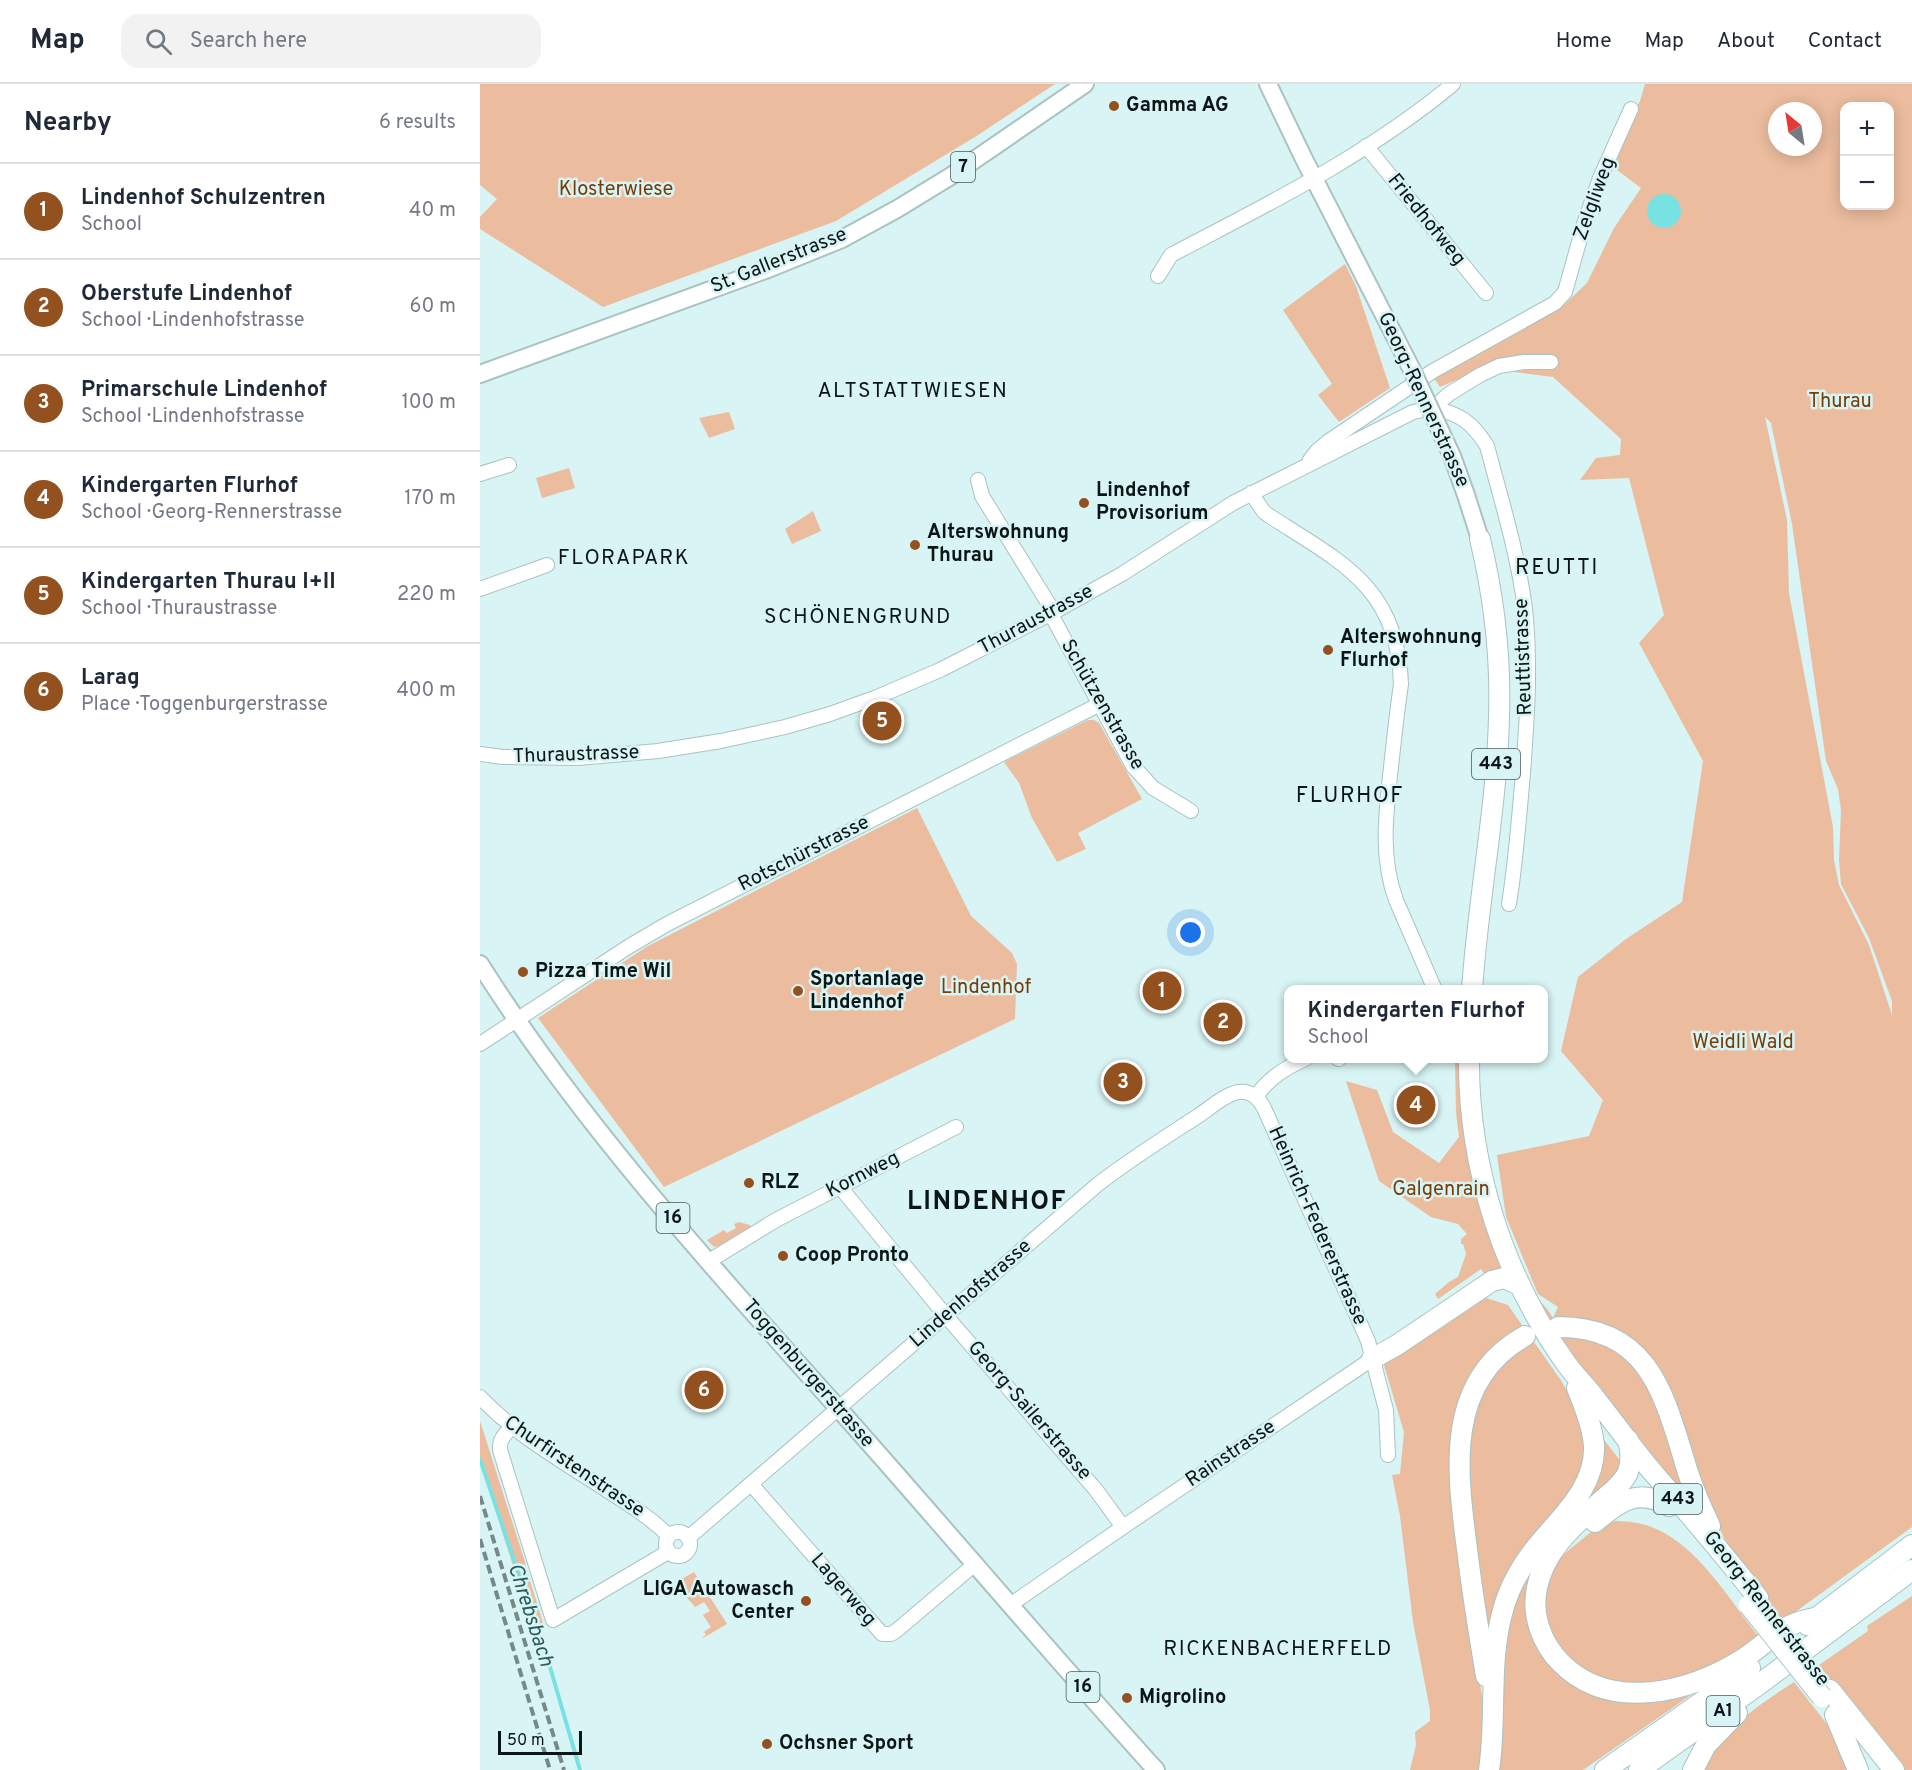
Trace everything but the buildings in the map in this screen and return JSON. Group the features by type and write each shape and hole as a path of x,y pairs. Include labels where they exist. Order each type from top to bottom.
{"highway":[{"name":"Georg-Rennerstrasse","path":"1473,985 1493,801 1499,708 1496,629 1492,593 1480,539"},
{"name":"Georg-Rennerstrasse","path":"1469,1063 1473,1126 1482,1175 1500,1238 1520,1285 1542,1326 1568,1366 1726,1558 1753,1602"},
{"path":"1372,1359 1492,1281 1504,1278 1520,1285"},
{"path":"1558,1327 1583,1328 1607,1335 1625,1345 1649,1369 1666,1402 1698,1499 1726,1558"},
{"path":"1493,1720 1460,1504 1459,1443 1466,1409 1474,1388 1487,1366 1502,1350 1525,1336"},
{"name":"Georg-Rennerstrasse","path":"1568,1366 1577,1388 1595,1412 1602,1427 1644,1481 1669,1506 1753,1602 1826,1694 1894,1770"},
{"path":"1489,1770 1493,1744 1498,1632 1509,1591 1527,1560 1577,1499 1591,1471 1594,1444 1577,1388"},
{"path":"1628,1440 1631,1452 1626,1476 1563,1537 1545,1561 1536,1589 1536,1610 1541,1634 1552,1653 1564,1666 1584,1680 1607,1689 1643,1693 1670,1690 1711,1677 1744,1658 1794,1623 1818,1617"},
{"path":"1555,1548 1569,1542 1605,1514 1635,1497 1649,1496 1669,1506"},
{"name":"A1","path":"1605,1770 1818,1617 1912,1545"},
{"name":"A1","path":"1639,1770 1806,1650 1912,1570"},
{"path":"1693,1770 1706,1745 1721,1728 1806,1650"},
{"name":"Georg-Rennerstrasse","path":"1826,1694 1835,1714 1878,1770"},
{"path":"1835,1714 1858,1770"}],"main road":[{"name":"St. Gallerstrasse","path":"480,374 768,269 842,238 897,209 951,176 1085,84"},
{"name":"Georg-Rennerstrasse","path":"1268,84 1412,370 1452,456 1480,539"},
{"name":"Toggenburgerstrasse","path":"480,964 561,1083 606,1140 709,1261 1156,1770"}],"street":[{"path":"1158,276 1171,255 1315,178 1429,104 1453,84"},
{"name":"Zelgliweg","path":"1307,465 1317,451 1329,441 1434,371 1555,303 1564,292 1600,178 1631,109"},
{"name":"Friedhofweg","path":"1366,146 1486,293"},
{"name":"Thuraustrasse","path":"480,754 528,758 605,757 658,751 721,741 830,714 895,690 940,670 1052,613 1131,568 1251,494 1413,412 1433,408 1449,394 1480,375 1499,366 1524,362 1551,362"},
{"name":"Reuttistrasse","path":"1433,408 1465,419 1478,431 1487,446 1515,554 1524,608 1527,636 1527,718 1517,852 1509,904"},
{"path":"480,474 508,465"},
{"name":"Schützenstrasse","path":"978,480 982,496 1050,606 1133,766 1154,788 1191,812"},
{"path":"1251,494 1264,512 1343,563 1359,578 1377,600 1392,631 1401,684 1384,831 1386,859 1390,885 1433,985"},
{"path":"480,589 547,565"},
{"name":"Rotschürstrasse","path":"480,1044 667,924 1100,704"},
{"path":"1256,1096 1272,1077 1299,1063"},
{"name":"Lindenhofstrasse","path":"688,1538 1117,1169 1226,1097 1239,1092 1256,1096"},
{"name":"Heinrich-Federerstrasse","path":"1256,1096 1264,1108 1368,1341 1372,1359"},
{"name":"Kornweg","path":"709,1261 776,1220 956,1127"},
{"name":"Georg-Sailerstrasse","path":"840,1187 946,1316 1096,1490 1123,1527"},
{"path":"1372,1359 1386,1410 1388,1455"},
{"name":"Rainstrasse","path":"1010,1605 1372,1359"},
{"name":"Churfirstenstrasse","path":"480,1397 512,1427 531,1441 644,1514 669,1536"},
{"path":"512,1427 499,1443 500,1450 553,1620 668,1552"},
{"name":"Lagerweg","path":"751,1484 882,1634 891,1634 896,1631 975,1564"},
{"path":"679,1532 688,1538 690,1548 685,1554 678,1557 668,1552 665,1546 669,1536 679,1532"}],"green space":[{"name":"Klosterwiese","path":"480,84 1055,84 975,137 836,221 603,307 480,229 480,217 497,199 480,185"},
{"name":"Weidli Wald","path":"1645,84 1912,84 1912,1527 1783,1621 1743,1569 1718,1526 1677,1412 1664,1382 1648,1356 1625,1336 1594,1323 1554,1319 1560,1330 1587,1332 1610,1340 1629,1353 1644,1370 1665,1414 1693,1500 1703,1522 1622,1427 1585,1377 1552,1325 1537,1298 1553,1318 1558,1307 1538,1294 1506,1217 1497,1155 1589,1136 1603,1100 1561,1051 1578,977 1626,939 1682,902 1703,761 1639,643 1664,615 1629,478 1580,480 1596,458 1620,455 1621,439 1553,377 1485,368 1440,387 1432,375 1565,304 1587,283 1614,228 1641,188 1609,164 1640,101","holes":["1765,417 1771,423 1792,524 1826,761 1838,789 1841,810 1839,860 1841,884 1869,938 1892,1001 1892,1015 1869,945 1839,885 1834,860 1833,827 1789,593 1787,520"]},
{"path":"1345,264 1356,286 1390,388 1339,422 1318,395 1332,384 1283,310"},
{"path":"729,412 735,429 709,438 699,418"},
{"path":"569,468 575,488 542,498 536,478"},
{"path":"813,511 821,531 792,544 785,529"},
{"path":"1088,720 1099,723 1142,799 1078,833 1086,849 1057,862 1032,818 1019,783 1004,762"},
{"name":"Sportanlage Lindenhof","path":"917,808 971,916 1012,953 1017,964 1015,1019 664,1187 538,1018 648,946"},
{"name":"Galgenrain","path":"1455,1063 1463,1063 1505,1271 1487,1278 1481,1269 1438,1299 1435,1294 1458,1277 1466,1254 1461,1239 1467,1234 1458,1224 1431,1217 1379,1181 1346,1081 1377,1090 1393,1132 1439,1163 1459,1137"},
{"path":"739,1222 750,1225 753,1230 721,1249 714,1247 707,1240 724,1230 727,1233 736,1228 734,1224"},
{"path":"1486,1298 1508,1305 1562,1382 1580,1414 1588,1452 1577,1487 1530,1546 1491,1644 1467,1530 1469,1411 1520,1330 1513,1332 1498,1345 1452,1436 1450,1473 1456,1532 1485,1715 1481,1770 1410,1770 1416,1745 1415,1732 1430,1721 1430,1710 1413,1622 1400,1516 1392,1475 1400,1474 1404,1432 1383,1362 1470,1303"},
{"path":"480,1421 526,1565 514,1569 480,1462"},
{"path":"1601,1436 1622,1463 1609,1490 1528,1601 1577,1682 1687,1690 1691,1695 1583,1770 1492,1770 1506,1618 1535,1556"},
{"path":"1615,1521 1642,1524 1661,1531 1678,1542 1709,1572 1760,1638 1725,1661 1668,1683 1605,1682 1577,1669 1547,1631 1542,1590 1559,1558 1601,1524"},
{"path":"527,1571 544,1626 536,1628 519,1573"},
{"path":"694,1572 727,1624 703,1638 706,1635 704,1632 711,1627 703,1615 710,1611 704,1602 695,1607 682,1592 683,1589 678,1581"},
{"path":"1912,1596 1912,1770 1900,1770 1819,1665 1868,1631 1867,1626"},
{"path":"1794,1682 1830,1728 1852,1770 1701,1770 1718,1743 1729,1731"}],"water":[{"path":"1664,194 1676,199 1681,211 1676,223 1664,228 1652,223 1647,211 1652,199"}],"waterway":[{"name":"Chrebsbach","path":"480,1459 550,1667 580,1770"}],"railway":[{"path":"480,1496 564,1770"},
{"path":"480,1539 550,1770"}],"place":[{"name":"Gamma AG","path":"1114,106"},
{"name":"Lindenhof Provisorium","path":"1084,503"},
{"name":"Alterswohnung Thurau","path":"915,545"},
{"name":"Alterswohnung Flurhof","path":"1328,650"},
{"name":"Kindergarten Thurau I+II","path":"882,721"},
{"name":"Pizza Time Wil","path":"523,972"},
{"name":"Sportanlage Lindenhof","path":"798,991"},
{"name":"Lindenhof Schulzentren","path":"1162,991"},
{"name":"Oberstufe Lindenhof","path":"1223,1022"},
{"name":"Primarschule Lindenhof","path":"1123,1082"},
{"name":"Kindergarten Flurhof","path":"1416,1105"},
{"name":"RLZ","path":"749,1183"},
{"name":"Coop Pronto","path":"783,1256"},
{"name":"Larag","path":"704,1390"},
{"name":"LIGA Autowasch Center","path":"806,1601"},
{"name":"Migrolino","path":"1127,1698"},
{"name":"Ochsner Sport","path":"767,1744"}],"district":[{"name":"ALTSTATTWIESEN","path":"913,391"},
{"name":"FLORAPARK","path":"624,558"},
{"name":"REUTTI","path":"1557,568"},
{"name":"SCHÖNENGRUND","path":"858,617"},
{"name":"FLURHOF","path":"1350,796"},
{"name":"LINDENHOF","path":"987,1202"},
{"name":"RICKENBACHERFELD","path":"1278,1649"}],"park label":[{"name":"Thurau","path":"1840,402"},
{"name":"Lindenhof","path":"986,988"}]}
